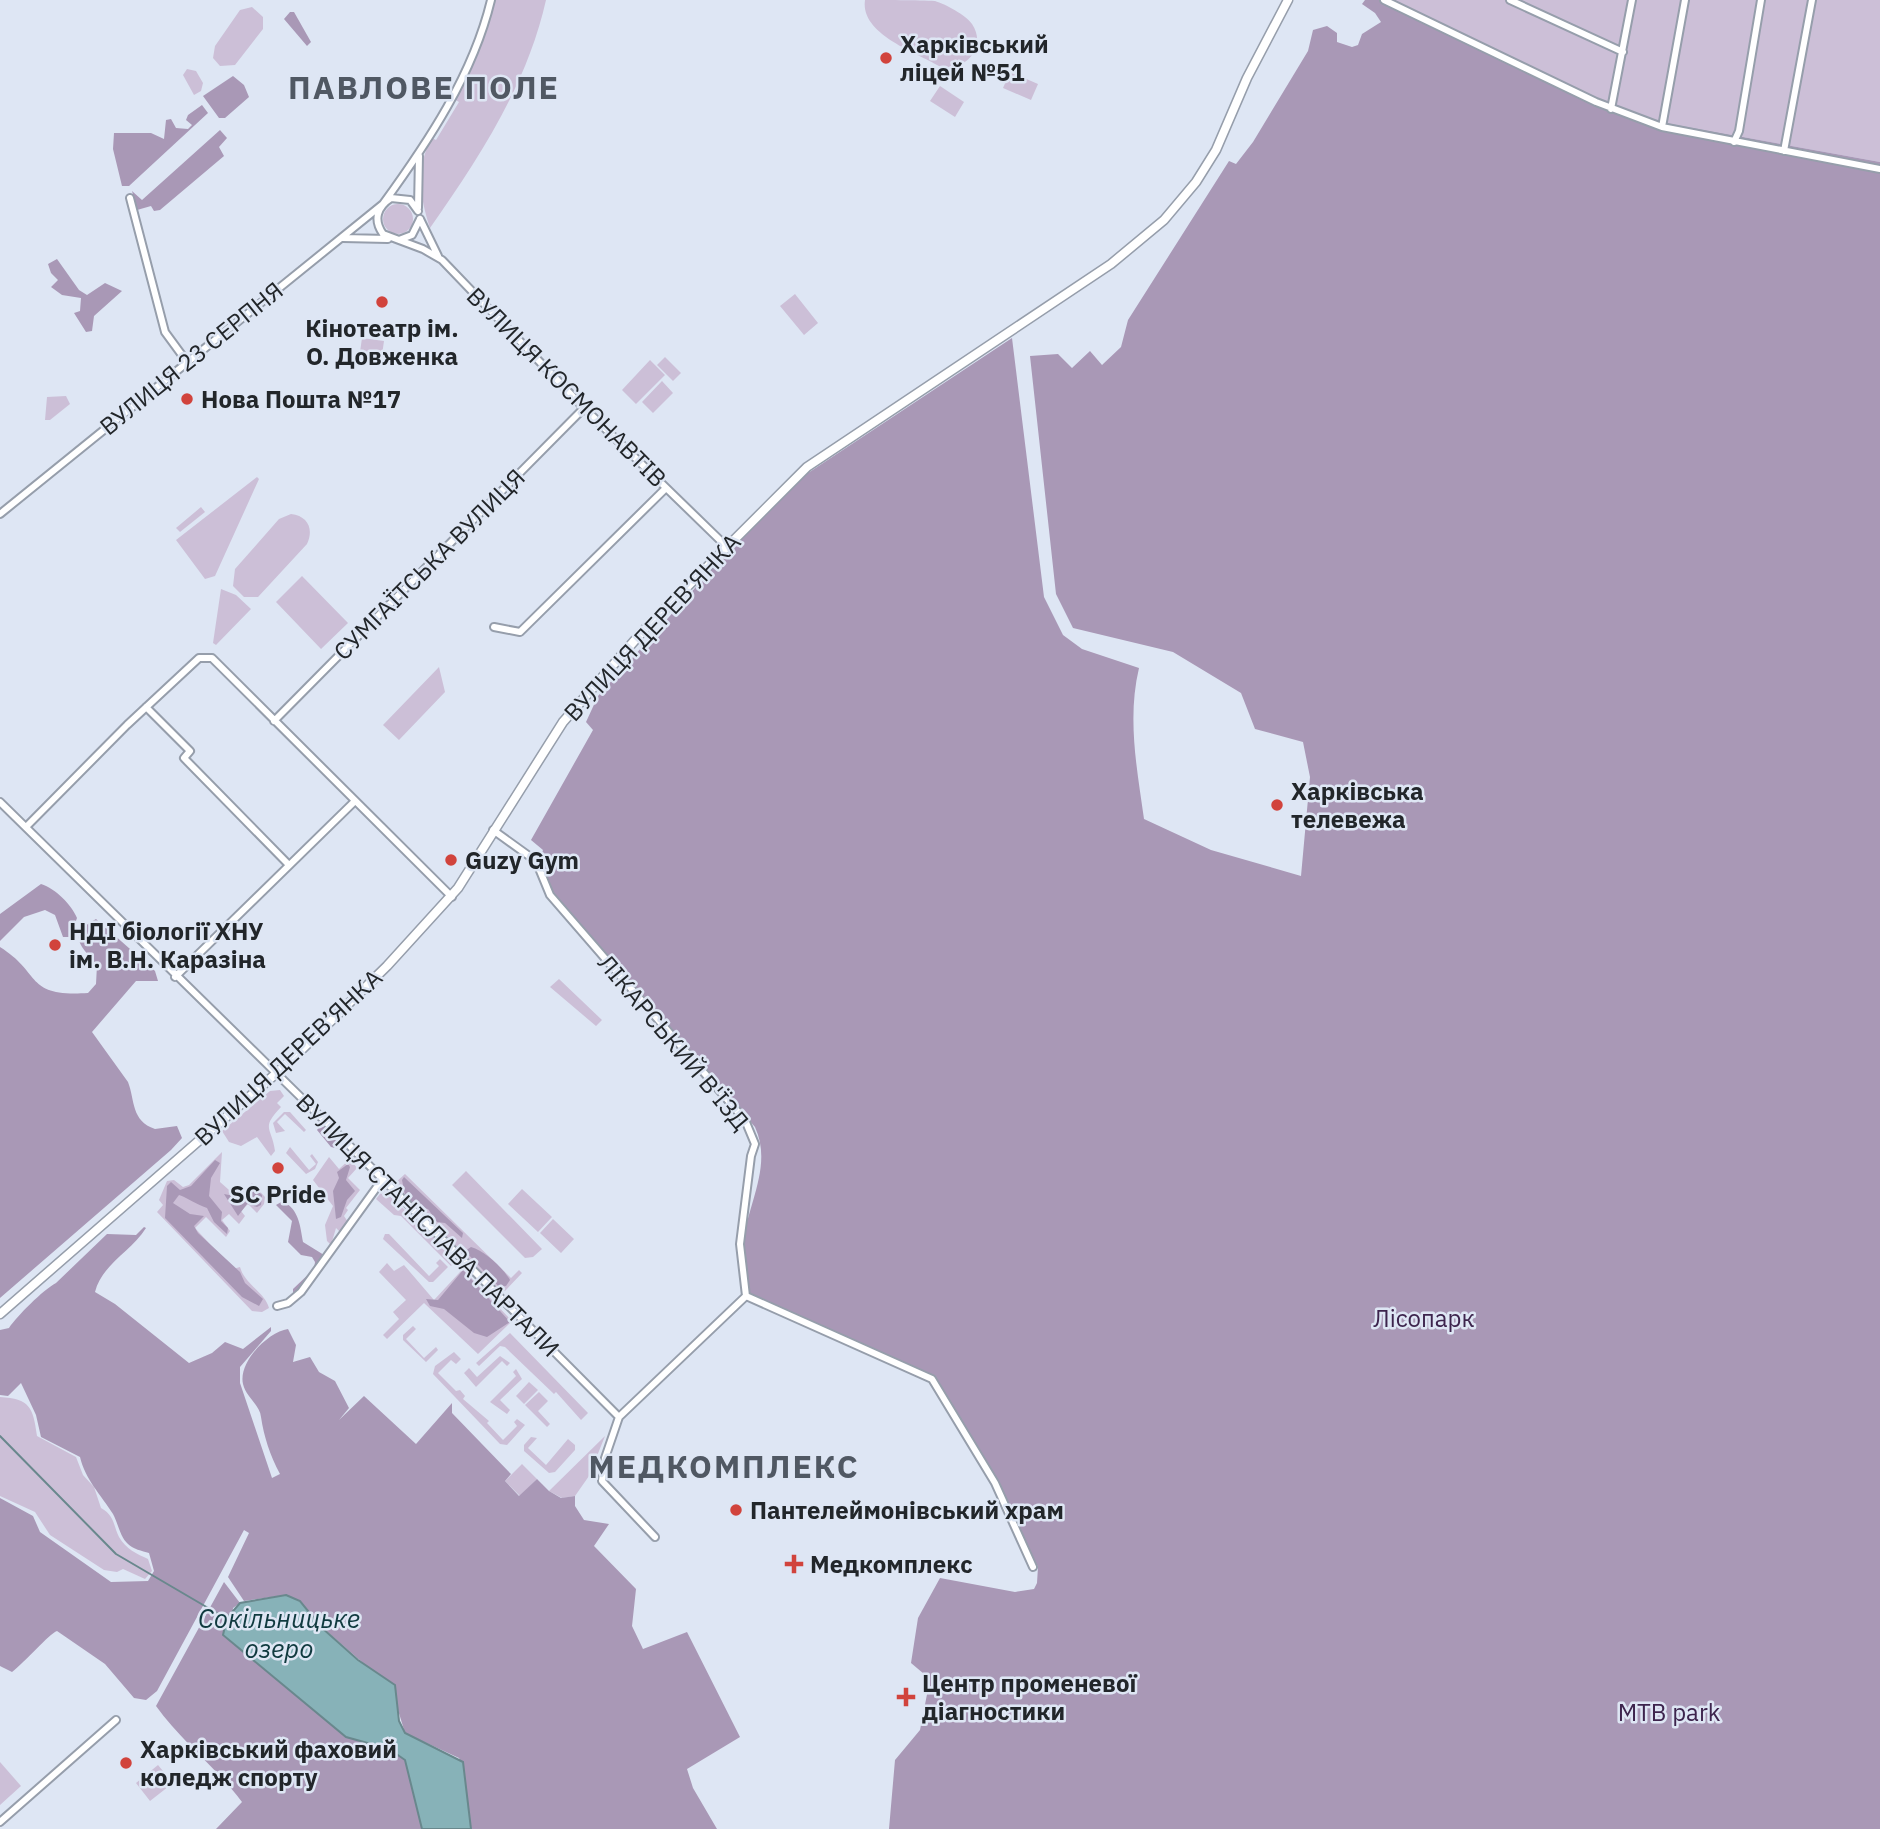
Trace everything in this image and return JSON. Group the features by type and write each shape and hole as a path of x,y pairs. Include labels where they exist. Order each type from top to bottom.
{"main road":[{"name":"ВУЛИЦЯ ДЕРЕВ’ЯНКА","path":"0,1314 329,1025 452,897 563,722 643,631 807,467 1028,321 1149,234 1180,202 1211,158 1288,0"}],"street":[{"name":"ВУЛИЦЯ 23 СЕРПНЯ","path":"0,514 383,204 419,153 470,60 491,0"},
{"path":"1384,0 1611,109 1662,128 1880,169"},
{"path":"1510,0 1623,52"},
{"path":"1611,109 1632,0"},
{"path":"1662,128 1685,0"},
{"path":"1734,142 1739,131 1761,0"},
{"path":"1784,151 1812,0"},
{"name":"ВУЛИЦЯ 23 СЕРПНЯ","path":"419,153 419,215 430,243 442,260"},
{"path":"341,239 360,236 399,240 412,235 419,215 405,198 396,197 383,204 377,216 378,225 391,239"},
{"path":"130,198 165,332 187,362"},
{"name":"ВУЛИЦЯ КОСМОНАВТІВ","path":"399,240 442,260 584,408 726,546"},
{"name":"СУМГАЇТСЬКА ВУЛИЦЯ","path":"274,721 584,408"},
{"path":"494,627 520,632 666,488"},
{"path":"26,827 146,707 200,658 206,656 452,897"},
{"path":"146,707 190,751 184,758 289,865"},
{"path":"175,977 355,801"},
{"name":"ВУЛИЦЯ СТАНІСЛАВА ПАРТАЛИ","path":"0,802 619,1417"},
{"name":"ЛІКАРСЬКИЙ В'ЇЗД","path":"493,830 536,861 550,895 745,1120 755,1144 751,1156 740,1244 746,1296"},
{"path":"277,1306 288,1303 301,1292 382,1180"},
{"path":"655,1537 601,1478 619,1417 746,1296 932,1379 995,1483 1033,1567"},
{"path":"0,1822 116,1720"}],"shaded area":[{"path":"495,0 546,0 538,31 514,91 483,148 430,228 422,194 423,160 432,138 436,140 459,102 454,99 483,40"},
{"path":"865,0 935,1 944,5 972,24 976,33 975,50 971,57 957,66 939,66 880,32 871,23"},
{"path":"1387,0 1880,0 1880,162 1666,123 1609,105"},
{"path":"252,7 263,17 263,29 235,65 220,66 213,58 215,46 240,10"},
{"path":"187,69 196,71 203,83 201,91 194,95 183,75"},
{"path":"1010,72 1038,84 1031,100 1003,88"},
{"path":"940,86 964,102 955,117 930,101"},
{"path":"398,204 409,208 413,219 409,230 398,234 387,230 383,219 387,208"},
{"path":"795,294 818,323 804,335 780,306"},
{"path":"362,338 384,341 381,362 359,359"},
{"path":"665,357 681,373 673,381 657,365"},
{"path":"650,360 665,375 636,404 622,390"},
{"path":"662,381 673,393 653,413 642,402"},
{"path":"66,396 70,404 50,420 45,420 47,397"},
{"path":"257,477 259,479 215,576 205,579 176,540"},
{"path":"201,507 205,512 180,532 176,528"},
{"path":"291,514 302,517 308,524 310,533 307,544 258,597 244,597 233,586 235,569 279,519"},
{"path":"302,576 348,623 321,649 276,602"},
{"path":"221,589 236,595 251,609 216,645 213,643"},
{"path":"439,667 445,692 399,740 383,725"},
{"path":"559,979 602,1020 596,1026 550,987"},
{"path":"280,1090 284,1096 277,1103 281,1107 269,1124 275,1151 271,1156 257,1137 241,1146 229,1142 222,1131 270,1091"},
{"path":"284,1112 290,1112 306,1130 304,1132 285,1114 277,1122 285,1131 276,1133 273,1123"},
{"path":"290,1147 309,1170 316,1164 310,1156 312,1154 318,1162 315,1169 306,1174 286,1153"},
{"path":"222,1152 220,1182 237,1197 252,1183 265,1197 264,1204 257,1213 248,1204 241,1211 245,1216 239,1224 229,1214 222,1220 230,1231 226,1237 206,1217 195,1228 233,1269 240,1267 246,1279 267,1302 269,1308 262,1312 252,1311 157,1212 163,1205 159,1200 167,1181 174,1180 183,1187 189,1185"},
{"path":"329,1157 339,1169 350,1159 357,1168 348,1178 360,1190 346,1208 348,1210 344,1216 348,1222 340,1232 336,1228 331,1245 327,1241 325,1225 333,1206 313,1180"},
{"path":"466,1171 542,1249 533,1257 525,1258 452,1185"},
{"path":"405,1174 511,1278 519,1270 522,1273 505,1291 500,1291 397,1189 395,1183"},
{"path":"522,1189 552,1217 538,1232 508,1204"},
{"path":"383,1190 458,1258 451,1266 401,1216 394,1215 376,1199"},
{"path":"553,1219 574,1239 561,1253 540,1233"},
{"path":"385,1234 389,1234 429,1276 439,1266 436,1263 440,1259 448,1267 433,1282 429,1282 383,1239"},
{"path":"387,1263 394,1271 404,1265 434,1300 460,1272 456,1266 458,1264 512,1321 478,1354 424,1303 387,1339 383,1335 399,1319 393,1312 406,1300 379,1272"},
{"path":"413,1326 416,1329 406,1339 424,1358 436,1347 438,1350 426,1362 403,1340 403,1335"},
{"path":"510,1333 588,1413 581,1420 556,1392 554,1394 505,1347 500,1346 479,1366 476,1363"},
{"path":"454,1352 461,1359 456,1364 451,1360 438,1373 456,1391 460,1390 465,1396 463,1399 489,1421 487,1423 503,1440 517,1426 514,1422 517,1419 525,1425 507,1445 500,1444 433,1374 435,1366"},
{"path":"500,1356 510,1363 507,1366 502,1361 476,1387 464,1373 469,1368 477,1377"},
{"path":"516,1369 522,1379 500,1400 510,1410 507,1414 490,1402 516,1376 513,1372"},
{"path":"529,1382 538,1390 524,1404 516,1396"},
{"path":"539,1392 548,1401 538,1411 550,1424 547,1427 525,1405"},
{"path":"0,1397 18,1400 28,1406 34,1418 37,1436 76,1457 83,1475 94,1487 101,1508 111,1518 119,1537 132,1551 148,1559 152,1571 145,1579 123,1569 117,1572 104,1570 50,1535 35,1512 0,1496"},
{"path":"605,1436 589,1476 575,1496 562,1498 549,1491"},
{"path":"531,1437 537,1438 528,1448 546,1465 568,1439 575,1445 575,1450 555,1472 549,1473 524,1451 524,1445"},
{"path":"522,1464 537,1479 520,1496 505,1481"},
{"path":"0,1762 21,1786 0,1805"},
{"path":"158,1765 173,1783 150,1801 136,1783"}],"green space":[{"name":"Лісопарк","path":"1365,0 1387,0 1609,105 1666,123 1880,162 1880,1829 889,1829 895,1760 920,1730 930,1679 911,1663 918,1618 940,1578 1015,1592 1034,1589 1038,1567 995,1483 931,1378 917,1369 749,1293 743,1250 745,1229 760,1171 760,1142 755,1127 552,894 539,860 543,850 531,840 593,730 586,722 598,696 739,539 802,477 1012,338 1044,597 1063,635 1082,649 1139,668 1133,725 1144,819 1211,850 1301,876 1310,777 1303,742 1255,729 1241,693 1173,652 1073,628 1056,594 1030,356 1058,354 1072,368 1090,351 1102,365 1121,347 1128,320 1229,161 1236,164 1253,142 1308,51 1313,30 1327,26 1337,33 1337,42 1352,47 1358,45 1362,34 1381,22 1375,13 1362,4"},
{"path":"290,12 294,12 311,42 307,46 284,19"},
{"path":"233,76 244,85 249,97 225,118 219,118 203,96"},
{"path":"202,105 208,113 129,186 122,186 113,149 114,133 151,133 164,139 166,120 171,119 176,128 188,129 192,125 186,120 188,115"},
{"path":"220,130 227,138 219,147 224,156 160,210 154,211 151,206 137,210 132,191 142,200"},
{"path":"57,259 79,290 87,295 105,283 122,291 94,316 92,331 86,332 74,313 80,311 81,298 62,295 51,287 58,280 51,273 48,264"},
{"path":"41,884 67,902 77,918 70,937 63,937 55,915 45,910 24,917 0,941 0,914"},
{"path":"96,919 155,971 158,981 136,981 92,1032 128,1082 135,1109 142,1121 155,1129 177,1126 182,1138 0,1298 0,947 14,957 43,987 68,993 88,993 96,984 97,965 82,946 79,936 81,930"},
{"path":"320,1126 327,1127 346,1147 343,1150 331,1147 317,1130"},
{"path":"215,1160 220,1163 211,1178 209,1196 222,1212 221,1221 228,1228 227,1234 214,1222 207,1208 179,1195 173,1203 190,1214 204,1216 194,1226 198,1233 240,1272 245,1283 263,1299 259,1306 242,1297 165,1218 167,1186 171,1182 180,1190 191,1186"},
{"path":"348,1164 350,1167 346,1180 355,1191 347,1200 341,1217 336,1219 333,1191 339,1178 337,1172"},
{"path":"404,1177 463,1233 462,1238 445,1223 437,1222 428,1209 417,1207 405,1195 402,1180"},
{"path":"254,1188 262,1195 261,1205 257,1207 247,1204 238,1216 224,1194 239,1197"},
{"path":"283,1201 296,1213 303,1242 324,1255 314,1268 312,1257 301,1255 288,1242 292,1221 276,1205"},
{"path":"146,1228 140,1236 110,1266 95,1292 115,1304 189,1363 212,1353 225,1342 243,1349 271,1327 271,1331 240,1367 240,1383 272,1478 280,1474 268,1446 260,1413 243,1384 243,1375 256,1349 280,1331 288,1329 296,1345 293,1362 310,1357 319,1372 335,1381 349,1408 339,1420 364,1396 416,1444 452,1403 452,1413 511,1474 505,1481 519,1496 537,1479 561,1498 575,1496 575,1506 584,1520 609,1524 594,1546 636,1589 632,1626 643,1649 687,1632 740,1737 687,1769 693,1788 717,1829 471,1829 464,1769 459,1758 405,1733 398,1710 363,1663 315,1621 300,1601 286,1595 244,1601 228,1577 249,1533 244,1530 157,1691 146,1700 134,1698 105,1664 57,1631 12,1672 0,1666 0,1498 33,1516 40,1532 111,1582 148,1581 154,1571 149,1553 132,1547 123,1538 113,1514 94,1487 80,1457 41,1437 36,1415 21,1383 8,1396 0,1395 0,1330 9,1328 44,1291 56,1283 107,1234 136,1235"},
{"path":"471,1247 488,1256 503,1270 510,1280 506,1286 499,1287 465,1251"},
{"path":"313,1270 293,1297 293,1289"},
{"path":"463,1270 510,1322 487,1337 474,1333 444,1309 430,1306 426,1299 438,1300"},
{"path":"224,1582 240,1603 233,1608 230,1641 346,1737 389,1749 405,1760 422,1829 216,1829 242,1802 156,1706"}],"water":[{"name":"Сокільницьке озеро","path":"286,1595 300,1601 321,1627 358,1660 395,1685 399,1721 405,1733 463,1762 471,1829 422,1829 405,1760 389,1749 346,1737 223,1635 227,1618 240,1603"}],"waterway":[{"path":"0,1436 116,1554 227,1619"}],"place":[{"name":"Харківський ліцей №51","path":"886,58"},
{"name":"Кінотеатр ім. О. Довженка","path":"382,302"},
{"name":"Нова Пошта №17","path":"187,399"},
{"name":"Харківська телевежа","path":"1277,805"},
{"name":"Guzy Gym","path":"451,860"},
{"name":"НДІ біології ХНУ ім. В.Н. Каразіна","path":"55,945"},
{"name":"SC Pride","path":"278,1168"},
{"name":"Пантелеймонівський храм","path":"736,1510"},
{"name":"Медкомплекс","path":"794,1564"},
{"name":"Центр променевої діагностики","path":"906,1697"},
{"name":"Харківський фаховий коледж спорту","path":"126,1763"}],"district":[{"name":"ПАВЛОВЕ ПОЛЕ","path":"424,87"},
{"name":"МЕДКОМПЛЕКС","path":"724,1466"}],"park label":[{"name":"MTB park","path":"1669,1712"}]}
